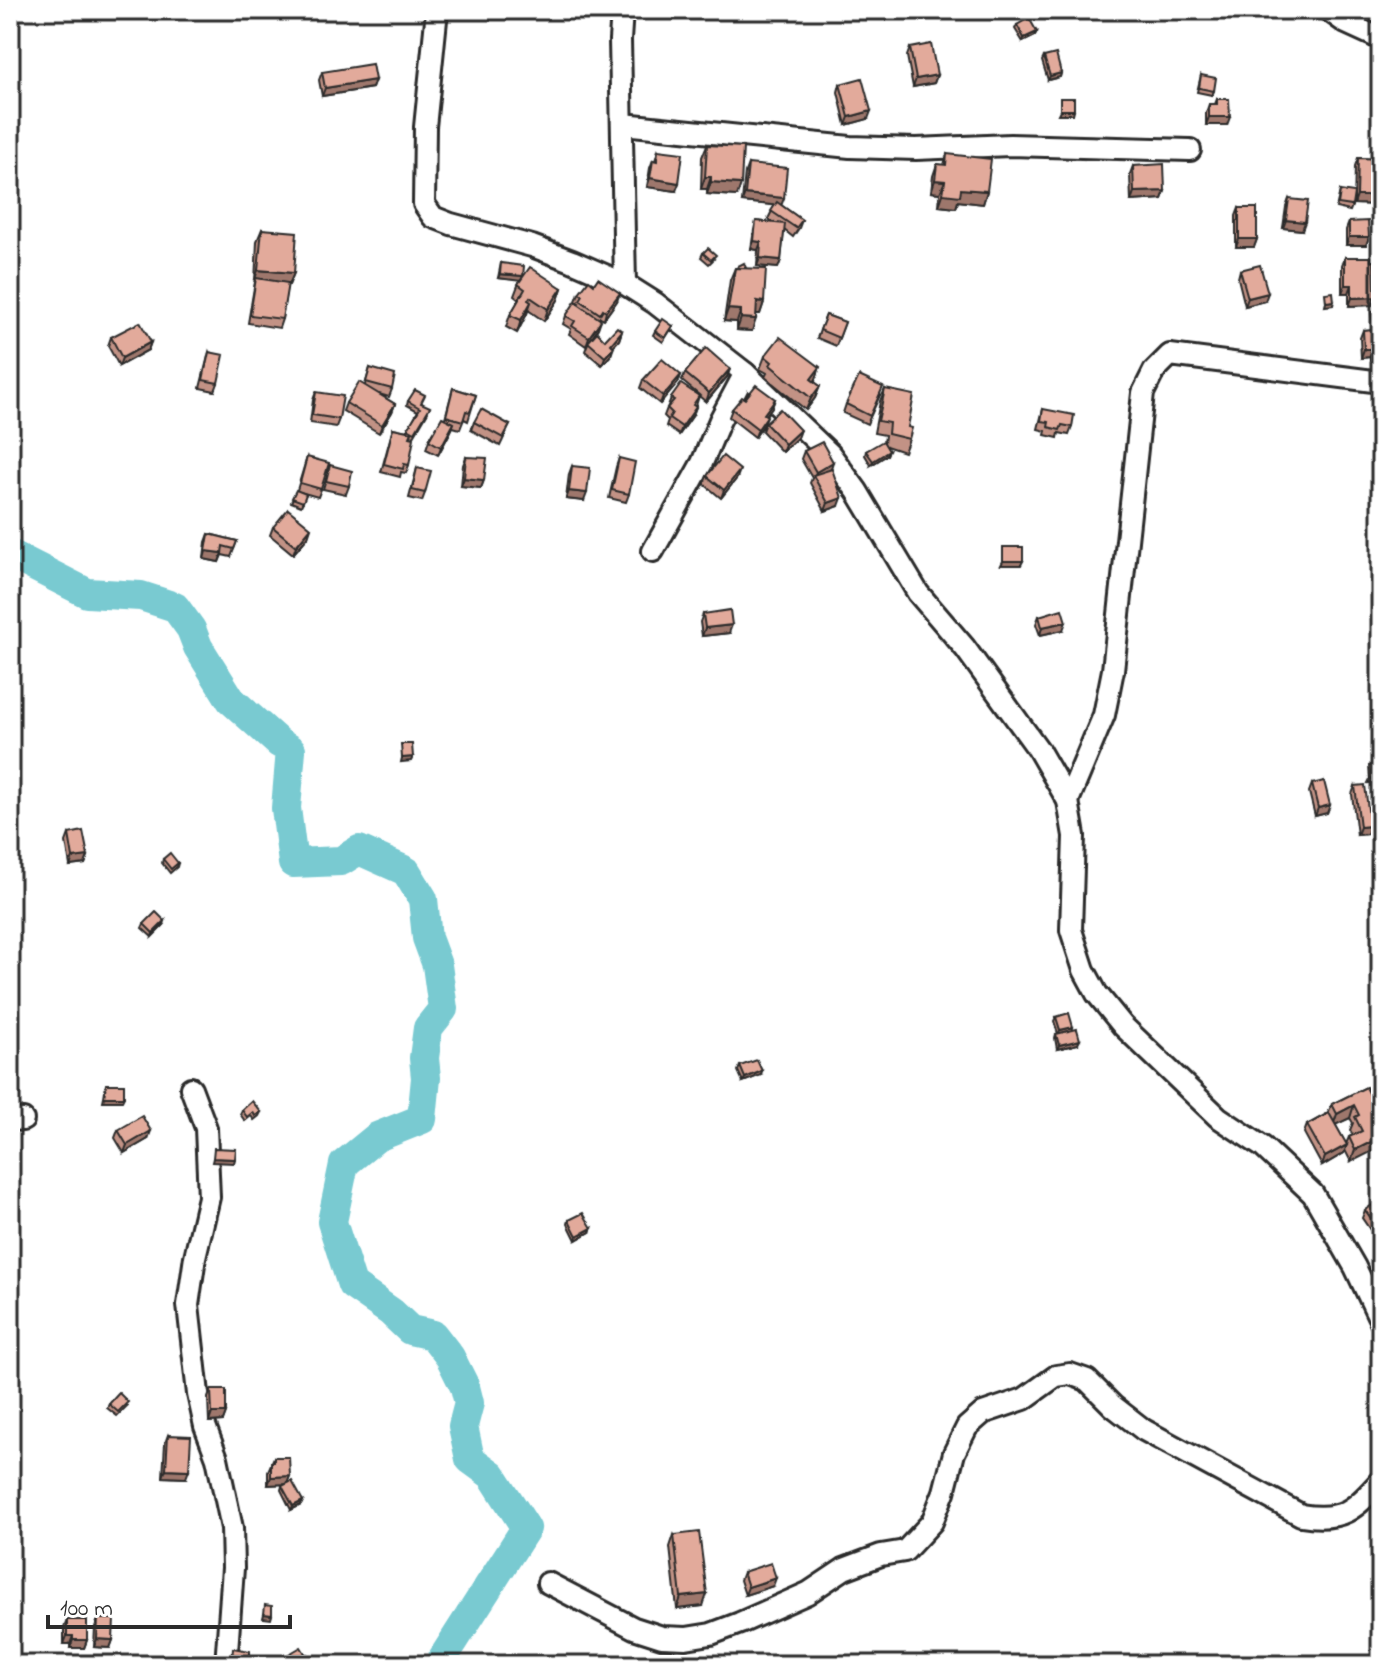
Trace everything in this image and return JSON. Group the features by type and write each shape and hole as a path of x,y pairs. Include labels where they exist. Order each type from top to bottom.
{"street":[{"path":"437,10 425,127 424,204 433,217 532,246 625,284 655,303 745,373 830,454 857,491 918,593 965,648 1030,737 1068,801 1074,836 1071,930 1084,970 1097,994 1123,1026 1218,1117 1263,1147 1313,1194 1355,1267 1381,1322"},
{"path":"622,10 625,284"},
{"path":"1328,10 1346,23 1381,39"},
{"path":"623,124 850,147 916,149 1010,145 1190,150"},
{"path":"1068,801 1104,715 1120,615 1143,393 1154,371 1170,355 1381,382"},
{"path":"653,551 702,463 745,373"},
{"path":"191,1088 206,1128 209,1197 188,1305 198,1394 217,1458 232,1528 233,1568 226,1665"},
{"path":"548,1583 634,1628 662,1637 686,1638 711,1634 740,1623 808,1593 855,1564 905,1551 932,1522 954,1453 967,1427 983,1413 1024,1399 1056,1376 1070,1374 1087,1380 1113,1406 1144,1430 1301,1515 1318,1518 1337,1516 1352,1510 1381,1480"}],"building":[{"path":"1029,18 1037,32 1024,38 1017,25"},
{"path":"931,44 937,75 916,79 910,48"},
{"path":"1056,54 1061,73 1050,76 1044,57"},
{"path":"372,64 375,80 325,88 322,72"},
{"path":"1201,75 1216,78 1214,91 1199,88"},
{"path":"862,78 871,111 849,117 840,84"},
{"path":"1060,98 1074,98 1074,110 1060,110"},
{"path":"1217,99 1229,99 1230,117 1209,117 1209,104 1217,104"},
{"path":"707,145 743,147 741,184 711,182 711,177 705,177"},
{"path":"658,150 683,153 679,183 650,178"},
{"path":"947,154 991,159 987,191 961,189 960,196 943,194 945,181 935,180 937,164 946,165"},
{"path":"1358,158 1381,159 1381,196 1357,196"},
{"path":"748,164 787,168 784,198 745,194"},
{"path":"1164,164 1165,191 1134,192 1133,166"},
{"path":"1340,191 1354,193 1352,206 1338,204"},
{"path":"1289,199 1308,201 1305,222 1286,220"},
{"path":"777,202 802,220 796,228 771,211"},
{"path":"1239,208 1257,208 1257,239 1239,239"},
{"path":"756,221 785,224 781,260 760,258 761,242 754,241"},
{"path":"1368,221 1369,237 1349,237 1349,222"},
{"path":"262,229 297,232 294,273 258,270"},
{"path":"708,248 716,255 711,260 703,253"},
{"path":"1345,257 1371,257 1374,261 1375,297 1352,298 1352,285 1345,285"},
{"path":"501,263 524,266 523,276 500,274"},
{"path":"1260,265 1268,293 1248,298 1240,270"},
{"path":"530,267 562,288 548,309 530,297 528,300 531,302 521,320 510,315 525,289 518,284"},
{"path":"735,268 766,269 764,302 757,301 756,319 741,318 741,310 728,309"},
{"path":"256,278 288,283 282,319 250,315"},
{"path":"598,278 620,293 600,314 580,300 583,295 579,293 589,280 594,284"},
{"path":"1333,292 1334,301 1326,302 1325,293"},
{"path":"575,302 601,320 589,337 572,326 575,321 566,316"},
{"path":"1381,311 1381,323 1373,325 1371,312"},
{"path":"826,315 845,322 839,338 820,330"},
{"path":"663,319 673,326 665,338 655,331"},
{"path":"140,322 151,342 122,358 111,337"},
{"path":"617,327 622,331 605,357 588,342 597,332 605,340"},
{"path":"1381,328 1381,352 1372,353 1372,349 1364,349 1363,330"},
{"path":"780,337 820,367 811,379 820,386 811,398 770,365 772,362 765,356"},
{"path":"706,348 730,369 709,393 685,373"},
{"path":"209,352 224,355 218,383 203,380"},
{"path":"662,359 681,375 663,396 643,380"},
{"path":"370,368 395,375 392,389 366,382"},
{"path":"859,376 883,387 870,416 846,404"},
{"path":"359,382 395,404 382,425 346,403"},
{"path":"681,384 699,396 693,405 696,407 682,427 669,418 672,413 667,408"},
{"path":"756,385 775,399 758,429 732,409"},
{"path":"453,388 476,395 463,421 446,416"},
{"path":"885,389 914,395 909,439 888,434 889,423 878,421"},
{"path":"415,390 425,395 421,403 430,407 415,432 408,428 420,408 408,401"},
{"path":"316,392 343,396 339,419 312,415"},
{"path":"481,409 510,425 503,438 474,422"},
{"path":"780,409 800,430 785,444 765,423"},
{"path":"1043,409 1074,415 1072,427 1062,425 1060,430 1048,427 1049,422 1041,421"},
{"path":"442,417 454,423 441,447 429,440"},
{"path":"393,428 412,432 410,437 414,438 409,465 404,464 403,469 384,464"},
{"path":"883,441 889,451 873,461 866,451"},
{"path":"822,442 833,462 816,472 804,451"},
{"path":"723,456 740,470 724,490 707,476"},
{"path":"307,457 329,463 321,489 300,483"},
{"path":"466,457 487,458 484,480 464,478"},
{"path":"619,458 635,462 629,494 612,490"},
{"path":"330,465 352,471 349,486 326,481"},
{"path":"572,466 590,468 587,493 569,491"},
{"path":"417,468 431,471 425,493 412,490"},
{"path":"832,469 842,498 828,503 813,475"},
{"path":"296,490 306,494 303,502 292,498"},
{"path":"288,509 311,528 296,546 273,527"},
{"path":"209,534 237,541 234,549 223,546 222,553 206,551"},
{"path":"1003,547 1023,547 1023,561 1003,561"},
{"path":"1062,609 1066,622 1042,627 1039,616"},
{"path":"730,610 732,625 705,628 703,614"},
{"path":"401,744 412,744 413,757 402,758"},
{"path":"1381,765 1381,778 1370,779 1369,766"},
{"path":"1324,781 1330,805 1318,808 1312,784"},
{"path":"1365,785 1370,826 1360,827 1355,786"},
{"path":"83,831 88,856 73,858 69,834"},
{"path":"170,853 178,863 171,869 163,859"},
{"path":"156,912 165,921 153,933 144,924"},
{"path":"1069,1013 1073,1027 1060,1030 1056,1017"},
{"path":"1077,1029 1080,1040 1059,1045 1056,1034"},
{"path":"757,1060 762,1071 745,1078 740,1066"},
{"path":"106,1084 124,1084 124,1097 104,1097"},
{"path":"1366,1087 1381,1112 1381,1137 1355,1150 1349,1137 1362,1131 1355,1117 1359,1115 1354,1105 1337,1114 1332,1104"},
{"path":"252,1101 261,1112 255,1116 253,1112 247,1117 242,1110"},
{"path":"1329,1113 1347,1145 1325,1157 1307,1125"},
{"path":"142,1116 151,1131 127,1145 118,1130"},
{"path":"214,1148 236,1149 235,1159 213,1158"},
{"path":"1378,1201 1381,1205 1381,1226 1378,1228 1365,1210"},
{"path":"583,1213 592,1228 577,1236 569,1220"},
{"path":"211,1390 226,1390 226,1413 212,1413"},
{"path":"119,1393 128,1402 118,1412 109,1404"},
{"path":"168,1435 191,1436 189,1470 166,1469"},
{"path":"274,1457 289,1457 290,1476 271,1477"},
{"path":"292,1481 303,1501 293,1506 282,1486"},
{"path":"699,1532 707,1594 681,1597 674,1535"},
{"path":"771,1563 776,1578 748,1587 743,1572"},
{"path":"265,1605 272,1606 272,1615 264,1614"},
{"path":"98,1619 114,1619 113,1640 97,1639"},
{"path":"67,1620 87,1620 87,1640 73,1640 73,1636 67,1636"},
{"path":"301,1647 306,1655 294,1662 289,1654"},
{"path":"233,1648 250,1651 250,1661 232,1660"}],"waterway":[{"path":"10,554 87,593 141,596 175,607 231,700 291,750 286,808 293,863 341,861 359,850 406,871 423,899 427,938 437,965 443,1009 428,1028 422,1119 377,1137 344,1164 332,1222 352,1285 391,1312 410,1330 433,1335 450,1357 465,1387 469,1403 463,1426 470,1459 492,1475 526,1528 441,1665"}]}
